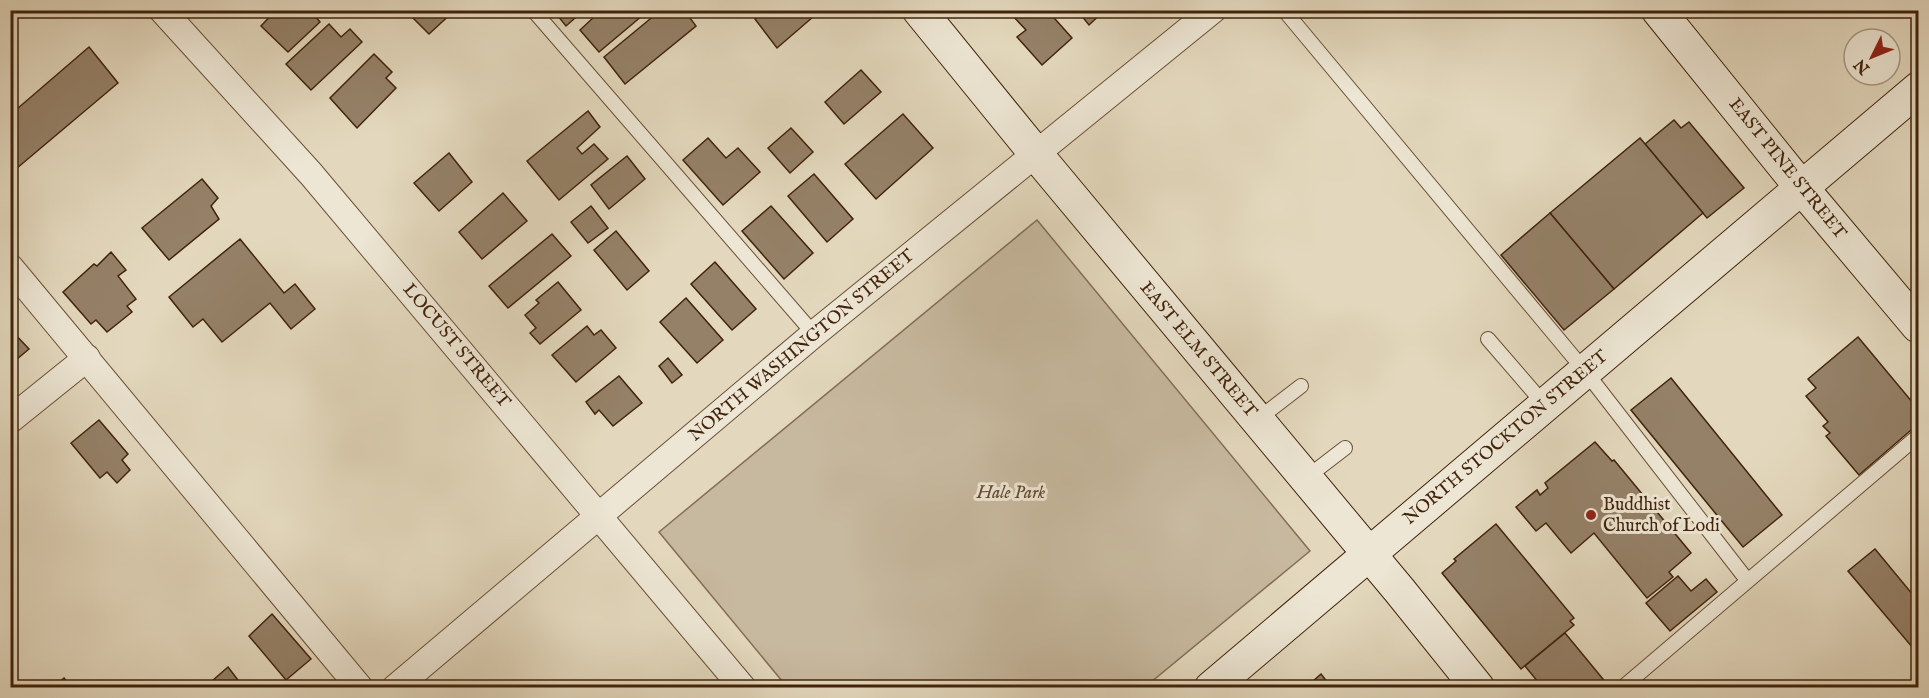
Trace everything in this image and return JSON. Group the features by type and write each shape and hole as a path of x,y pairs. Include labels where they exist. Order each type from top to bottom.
{"street":[{"name":"LOCUST STREET","path":"162,10 310,174 743,687"},
{"name":"EAST ELM STREET","path":"919,10 1035,154 1478,687"},
{"name":"NORTH WASHINGTON STREET","path":"395,687 814,334 1213,10"},
{"name":"EAST PINE STREET","path":"1658,10 1801,187 1918,326"},
{"name":"NORTH STOCKTON STREET","path":"1211,687 1918,88"},
{"path":"10,267 360,687"},
{"path":"10,420 87,358"}],"lane":[{"path":"533,10 814,334"},
{"path":"1284,10 1585,371 1747,580"},
{"path":"1488,339 1545,405"},
{"path":"1257,420 1301,386"},
{"path":"1622,687 1918,436"},
{"path":"1306,479 1345,448"}],"green space":[{"name":"Hale Park","path":"1037,220 1310,551 1145,687 787,687 659,532"}],"building":[{"path":"276,10 310,10 320,22 288,52 261,26"},
{"path":"409,10 455,10 429,34 407,12"},
{"path":"553,10 584,10 566,26"},
{"path":"592,10 649,10 599,52 580,30 594,17 590,12"},
{"path":"661,10 684,10 696,26 625,84 604,57"},
{"path":"766,10 821,10 777,48 755,19"},
{"path":"1012,10 1047,10 1072,38 1042,65 1017,37 1026,30 1010,13"},
{"path":"1077,10 1105,10 1089,25"},
{"path":"329,24 341,37 350,29 362,42 311,90 286,64"},
{"path":"89,47 118,83 10,174 10,115"},
{"path":"374,54 392,72 386,78 396,88 357,128 330,98"},
{"path":"861,70 881,92 844,124 825,102"},
{"path":"588,111 600,127 577,148 582,154 594,144 608,159 559,200 527,161"},
{"path":"903,114 933,148 876,199 845,164"},
{"path":"1674,120 1681,128 1689,122 1744,188 1707,218 1645,144"},
{"path":"791,128 813,152 790,173 768,148"},
{"path":"708,138 726,158 738,148 760,172 723,205 683,160"},
{"path":"1640,138 1703,213 1614,289 1550,213"},
{"path":"449,153 472,182 439,211 414,183"},
{"path":"627,156 645,179 609,209 591,185"},
{"path":"814,174 853,219 827,242 788,196"},
{"path":"202,179 218,198 211,206 219,219 169,260 142,228"},
{"path":"503,193 527,221 482,259 459,232"},
{"path":"591,206 608,228 588,243 571,222"},
{"path":"771,206 813,253 784,279 742,231"},
{"path":"1550,213 1614,289 1564,330 1501,255"},
{"path":"616,231 649,271 627,290 594,250"},
{"path":"552,234 571,256 508,308 489,286"},
{"path":"240,239 284,293 295,284 315,309 291,329 270,303 222,342 203,319 193,327 169,297"},
{"path":"111,252 126,270 118,276 136,299 127,306 132,312 107,332 96,320 91,324 63,292"},
{"path":"715,262 756,309 732,330 691,284"},
{"path":"558,282 581,310 540,344 530,333 536,328 525,315 539,303 536,300"},
{"path":"686,298 723,340 697,363 660,322"},
{"path":"587,326 594,335 601,330 616,348 576,382 552,355"},
{"path":"10,329 29,349 10,365"},
{"path":"1858,337 1918,409 1918,424 1859,475 1826,436 1830,433 1823,426 1828,422 1806,396 1816,388 1808,379"},
{"path":"668,358 682,375 672,383 659,366"},
{"path":"619,376 642,403 613,426 599,410 595,414 586,402"},
{"path":"1671,378 1782,515 1743,547 1631,410"},
{"path":"99,420 128,454 122,460 130,470 117,483 107,472 100,478 71,443"},
{"name":"Buddhist Church of Lodi","path":"1595,442 1612,461 1614,460 1691,553 1669,572 1673,577 1647,598 1594,533 1571,553 1546,523 1536,531 1516,507 1537,490 1540,495 1548,488 1545,483"},
{"path":"1496,524 1574,618 1570,621 1574,625 1521,669 1442,573 1456,561 1454,559"},
{"path":"1875,549 1918,601 1918,654 1848,571"},
{"path":"1678,576 1691,591 1706,579 1717,592 1670,631 1646,603"},
{"path":"272,614 311,659 286,680 249,636"},
{"path":"1565,633 1607,684 1602,688 1543,688 1525,666"},
{"path":"228,667 244,688 204,688"},
{"path":"1321,674 1332,688 1305,688"},
{"path":"64,678 72,688 52,688"}],"place":[{"name":"Buddhist Church of Lodi","path":"1591,515"}]}
